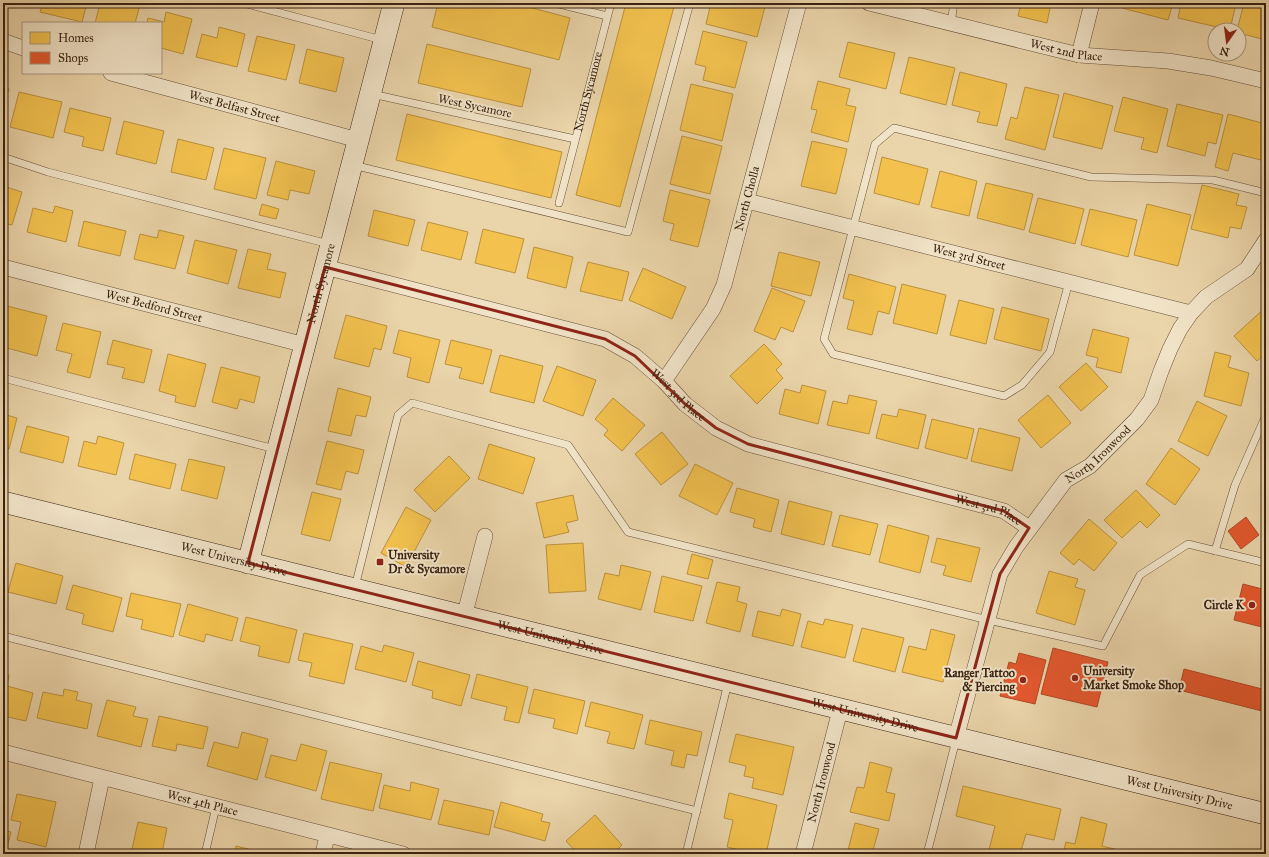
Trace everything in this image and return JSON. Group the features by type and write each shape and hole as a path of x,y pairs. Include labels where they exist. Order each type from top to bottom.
{"main road":[{"name":"North Sycamore","path":"248,563 394,3"},
{"name":"West University Drive","path":"3,502 354,590 1266,814"}],"street":[{"name":"North Cholla","path":"664,381 713,309 724,285 800,3"},
{"name":"West 2nd Place","path":"869,3 1079,55 1168,61 1212,68 1266,81"},
{"path":"1079,55 1092,3"},
{"path":"3,41 22,48"},
{"name":"West Belfast Street","path":"114,74 358,140"},
{"name":"West 3rd Street","path":"747,201 1191,313"},
{"name":"North Ironwood","path":"956,738 1000,574 1016,547 1066,480 1090,466 1137,419 1151,400 1160,371 1170,349 1180,329 1191,313 1206,297 1247,269 1266,240"},
{"name":"West Bedford Street","path":"3,267 305,345"},
{"name":"West 3rd Place","path":"325,267 605,339 634,356 664,381 686,404 716,428 748,444 1004,511 1029,528"},
{"path":"464,617 485,536"},
{"name":"North Ironwood","path":"803,854 840,710"},
{"name":"West 4th Place","path":"3,752 327,836 403,854"},
{"path":"86,854 102,778"},
{"path":"323,854 327,836"}],"lane":[{"path":"243,3 384,41"},
{"path":"555,3 607,16"},
{"name":"North Sycamore","path":"559,203 611,3"},
{"path":"352,164 628,232 690,3"},
{"path":"951,23 954,3"},
{"name":"West Sycamore","path":"370,94 575,139"},
{"path":"1069,282 1050,352 1022,385 1004,396 833,354 824,338 875,144 894,128 1091,177 1213,180 1266,193"},
{"path":"3,157 48,172 331,244"},
{"path":"3,378 277,450"},
{"path":"354,590 398,415 412,403 568,445 628,532 988,620 1103,646 1140,575 1188,544 1266,563"},
{"path":"1215,551 1235,485 1266,415"},
{"path":"3,636 697,811"},
{"path":"686,854 728,682"},
{"path":"927,854 956,738"},
{"path":"205,854 216,807"}],"highlighted area":[{"path":"325,267 605,339 635,356 685,404 716,428 748,444 1004,511 1029,528 1000,574 956,738 248,563"}],"building: Homes":[{"path":"43,3 87,3 82,22 40,12"},
{"path":"117,3 140,5 135,22 95,22 100,4 116,8"},
{"path":"438,3 514,3 570,18 559,60 432,27"},
{"path":"626,3 675,3 620,207 576,195"},
{"path":"711,3 720,5 720,3 766,3 757,37 706,24"},
{"path":"1021,3 1051,3 1047,23 1018,16"},
{"path":"1123,3 1173,3 1168,20 1122,8"},
{"path":"1181,3 1236,3 1232,22 1207,22 1207,25 1178,18"},
{"path":"1244,3 1266,3 1266,40 1247,35 1247,22 1239,22"},
{"path":"166,12 192,19 183,54 162,48 162,22 147,22 148,18 164,22"},
{"path":"219,27 245,34 237,67 196,57 202,34 217,38"},
{"path":"703,31 747,42 735,88 703,80 706,67 695,64"},
{"path":"257,36 295,45 286,80 248,71"},
{"path":"848,42 895,53 886,89 839,77"},
{"path":"427,44 531,69 522,107 418,83"},
{"path":"307,49 344,58 336,92 299,83"},
{"path":"909,57 955,68 946,105 900,93"},
{"path":"960,72 1007,84 997,126 977,122 980,112 952,105"},
{"path":"818,81 850,89 846,105 856,107 848,142 811,132 817,110 811,109"},
{"path":"691,84 733,94 722,141 680,130"},
{"path":"3,87 9,89 3,108"},
{"path":"1025,87 1059,95 1045,150 1005,139 1011,117 1017,119"},
{"path":"19,92 62,102 53,138 10,127"},
{"path":"1064,93 1113,106 1102,149 1053,137"},
{"path":"1123,97 1168,109 1157,153 1141,149 1144,138 1114,131"},
{"path":"1177,104 1223,115 1216,144 1208,142 1205,156 1167,146"},
{"path":"70,108 111,118 103,151 82,146 84,137 64,132"},
{"path":"407,114 562,152 551,198 396,160"},
{"path":"1228,114 1266,124 1265,161 1233,153 1228,171 1215,167"},
{"path":"124,121 164,131 156,164 116,154"},
{"path":"682,136 722,146 710,194 670,184"},
{"path":"178,139 214,148 206,180 171,172"},
{"path":"812,141 847,149 836,194 801,186"},
{"path":"224,148 266,158 256,199 214,189"},
{"path":"882,157 928,169 919,205 874,193"},
{"path":"276,161 315,171 309,194 290,190 288,200 267,195"},
{"path":"940,171 977,181 969,216 931,207"},
{"path":"986,183 1033,194 1024,230 977,218"},
{"path":"1202,185 1239,194 1236,205 1247,207 1241,229 1230,227 1228,238 1191,229"},
{"path":"3,186 22,192 12,225 3,223"},
{"path":"670,190 710,200 698,247 670,240 674,224 663,221"},
{"path":"1038,198 1084,209 1075,244 1029,232"},
{"path":"262,204 279,209 276,219 259,215"},
{"path":"1147,204 1191,215 1178,266 1134,255"},
{"path":"55,206 73,211 66,242 27,232 33,208 53,213"},
{"path":"1090,209 1137,220 1128,257 1081,245"},
{"path":"374,210 415,220 408,246 368,236"},
{"path":"84,221 126,231 120,256 78,246"},
{"path":"428,222 468,232 461,260 421,250"},
{"path":"483,229 524,239 515,273 475,263"},
{"path":"159,230 184,236 175,269 134,259 140,234 157,238"},
{"path":"195,240 237,250 228,284 187,273"},
{"path":"534,247 573,257 566,288 527,278"},
{"path":"248,249 271,254 267,269 286,273 280,298 238,288"},
{"path":"779,252 820,262 811,296 771,286"},
{"path":"588,262 629,272 622,301 580,291"},
{"path":"643,268 686,287 672,319 629,300"},
{"path":"849,274 896,287 889,314 878,311 872,335 847,329 854,301 843,298"},
{"path":"902,284 946,295 937,334 893,323"},
{"path":"772,288 805,301 793,332 781,327 775,340 754,331"},
{"path":"959,300 994,309 986,344 950,335"},
{"path":"3,305 47,316 37,356 3,347"},
{"path":"1002,307 1049,319 1041,351 994,339"},
{"path":"1266,307 1266,353 1257,361 1234,336"},
{"path":"346,315 387,326 381,350 374,348 369,367 334,358"},
{"path":"63,323 101,332 90,378 67,372 72,354 56,350"},
{"path":"1093,329 1129,338 1121,373 1096,367 1098,358 1086,355"},
{"path":"399,330 440,340 429,383 407,377 411,358 393,353"},
{"path":"113,340 152,350 144,383 122,378 125,368 107,364"},
{"path":"451,340 492,350 483,384 459,378 462,368 445,364"},
{"path":"764,344 782,364 776,370 783,378 757,404 730,376"},
{"path":"1215,352 1231,356 1228,367 1249,373 1241,406 1204,396"},
{"path":"168,354 206,364 195,407 175,402 176,396 159,391"},
{"path":"500,355 543,366 534,403 490,392"},
{"path":"1086,363 1108,387 1081,411 1059,387"},
{"path":"557,366 596,380 583,416 543,401"},
{"path":"221,367 260,377 254,403 240,399 237,409 212,402"},
{"path":"802,385 826,391 818,424 779,414 785,389 800,393"},
{"path":"338,388 371,397 366,417 356,415 351,436 328,431"},
{"path":"849,395 877,401 869,434 827,425 833,401 847,404"},
{"path":"1048,395 1071,423 1041,448 1018,420"},
{"path":"613,398 645,425 622,451 604,435 608,430 595,419"},
{"path":"1197,401 1227,416 1208,456 1178,441"},
{"path":"899,409 926,415 918,449 876,438 882,414 897,417"},
{"path":"3,414 17,418 9,449 3,448"},
{"path":"932,419 974,429 967,459 925,448"},
{"path":"27,426 69,437 63,463 20,452"},
{"path":"979,428 1020,438 1012,471 971,461"},
{"path":"662,432 688,464 661,485 635,454"},
{"path":"98,436 124,443 116,475 78,466 84,441 96,444"},
{"path":"327,441 364,450 358,474 346,471 341,490 316,484"},
{"path":"489,444 535,458 523,494 478,479"},
{"path":"1171,448 1200,469 1175,505 1146,484"},
{"path":"135,454 176,464 170,489 129,479"},
{"path":"449,456 470,478 435,512 414,490"},
{"path":"189,459 225,467 217,499 181,490"},
{"path":"695,464 733,483 717,515 679,496"},
{"path":"737,488 779,500 771,532 753,527 755,519 730,512"},
{"path":"1136,490 1160,515 1147,528 1140,521 1122,538 1104,520"},
{"path":"312,492 341,499 330,541 301,534"},
{"path":"573,495 578,520 566,523 569,532 544,538 536,503"},
{"path":"789,501 832,512 824,545 781,534"},
{"path":"406,507 431,520 406,567 381,553"},
{"path":"840,515 878,524 870,555 832,546"},
{"path":"1089,519 1117,543 1094,571 1079,559 1074,565 1060,553"},
{"path":"888,525 929,536 920,573 879,562"},
{"path":"937,538 980,548 971,582 943,575 946,566 931,562"},
{"path":"583,543 586,591 549,593 546,545"},
{"path":"692,554 713,560 708,579 687,574"},
{"path":"16,563 63,576 56,604 8,592"},
{"path":"621,565 651,572 641,610 598,599 605,573 619,576"},
{"path":"1049,571 1078,579 1075,587 1085,590 1075,625 1036,613"},
{"path":"662,576 702,586 693,621 654,612"},
{"path":"717,582 740,587 737,601 747,604 740,632 706,623"},
{"path":"73,585 122,598 113,632 82,624 84,614 66,609"},
{"path":"131,593 181,604 173,637 141,629 143,620 126,616"},
{"path":"188,604 238,618 232,641 206,634 204,642 179,635"},
{"path":"782,609 801,614 793,646 752,636 758,611 780,616"},
{"path":"246,617 297,630 289,663 258,656 260,646 240,641"},
{"path":"825,619 853,625 845,658 801,647 808,621 823,625"},
{"path":"862,628 904,638 895,672 853,661"},
{"path":"931,629 955,635 943,682 902,672 909,646 926,650"},
{"path":"304,633 353,644 344,684 309,676 312,663 298,660"},
{"path":"384,645 414,653 406,682 355,669 361,646 382,652"},
{"path":"418,661 470,675 461,706 432,698 433,691 412,685"},
{"path":"3,674 9,675 7,686 33,693 26,721 3,716"},
{"path":"477,674 528,687 519,723 504,720 507,707 471,698"},
{"path":"64,689 78,692 76,700 92,704 87,729 37,718 43,692 63,696"},
{"path":"534,689 585,701 577,734 553,728 555,719 528,713"},
{"path":"107,700 136,707 133,716 148,719 141,747 97,736"},
{"path":"591,702 643,715 634,749 607,743 610,732 585,726"},
{"path":"159,716 208,727 203,749 177,744 176,751 152,746"},
{"path":"650,720 702,732 697,756 687,754 684,768 671,765 674,751 645,744"},
{"path":"242,732 268,739 257,780 207,766 214,742 238,748"},
{"path":"736,734 794,747 783,795 752,788 754,778 744,776 746,766 729,762"},
{"path":"301,744 327,751 316,791 265,777 271,755 296,761"},
{"path":"330,762 382,774 373,811 321,799"},
{"path":"870,762 892,768 886,792 895,794 889,821 850,812 857,787 864,788"},
{"path":"411,782 439,789 431,820 379,808 384,785 410,791"},
{"path":"963,786 1061,809 1054,840 1026,834 1020,854 988,854 995,826 956,816"},
{"path":"729,793 777,805 766,854 756,854 727,847 733,820 724,818"},
{"path":"17,794 56,802 46,847 17,840 21,822 11,820"},
{"path":"444,800 494,811 489,835 438,824"},
{"path":"501,802 543,814 541,821 550,823 545,841 494,827"},
{"path":"595,815 622,845 615,852 617,854 578,854 566,841"},
{"path":"1081,817 1107,824 1102,846 1135,854 1063,854 1066,842 1075,844"},
{"path":"138,822 167,828 162,853 166,854 131,854"},
{"path":"855,823 879,829 872,854 847,854"},
{"path":"3,830 11,832 8,844 3,843"},
{"path":"236,846 268,854 234,854"}],"building: Shops":[{"path":"1246,517 1259,535 1241,549 1228,531"},
{"name":"Circle K","path":"1243,584 1266,590 1266,628 1234,620"},
{"name":"University Market Smoke Shop","path":"1053,648 1108,662 1097,707 1041,694"},
{"name":"Ranger Tattoo & Piercing","path":"1019,653 1046,660 1035,704 1000,696 1009,662 1016,664"},
{"path":"1184,669 1266,690 1266,712 1179,690"}],"place":[{"name":"University Dr & Sycamore","path":"380,562"},
{"name":"Circle K","path":"1252,605"},
{"name":"University Market Smoke Shop","path":"1075,678"},
{"name":"Ranger Tattoo & Piercing","path":"1023,680"}]}
